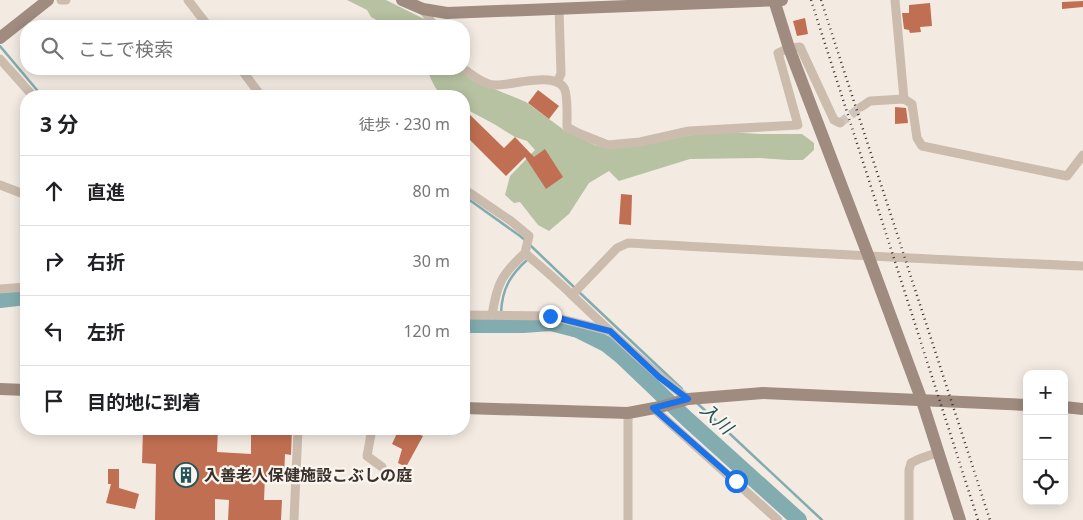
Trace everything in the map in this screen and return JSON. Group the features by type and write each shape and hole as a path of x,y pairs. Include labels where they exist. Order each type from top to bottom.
{"street":[{"path":"23,20 48,0"},
{"path":"61,0 66,0"},
{"path":"188,0 203,20"},
{"path":"402,0 424,9 447,13 777,0 789,48 922,401 960,520"},
{"path":"895,0 904,99"},
{"path":"556,82 561,74 559,8"},
{"path":"424,9 430,20"},
{"path":"0,38 20,22"},
{"path":"470,73 492,85 545,79 556,82 564,88 567,126 578,133 608,145 640,142 689,131 798,125 778,53 789,48 800,47 834,120 840,123"},
{"path":"0,59 28,90"},
{"path":"245,75 257,90"},
{"path":"860,107 870,101 904,99 912,104 917,138 922,146 1067,176 1083,155"},
{"path":"0,185 20,193"},
{"path":"470,193 529,236 524,253 512,264 497,288 492,315"},
{"path":"572,295 617,248 628,243 868,255 927,260 1083,266"},
{"path":"524,253 685,400"},
{"path":"0,289 20,287"},
{"path":"470,315 550,316 610,331"},
{"path":"0,389 20,390"},
{"path":"470,408 628,413 685,400 764,393 1023,405"},
{"path":"656,407 778,520"},
{"path":"1068,407 1083,408"},
{"path":"628,413 628,520"},
{"path":"294,520 298,435"},
{"path":"371,435 367,456 382,467"},
{"path":"909,520 909,470 911,462 939,452"}],"green space":[{"path":"347,0 386,0 426,20 377,20 371,17 367,10"},
{"path":"429,75 466,75 475,81 526,102 564,130 595,145 609,149 644,145 691,135 727,132 802,134 814,143 814,150 803,160 760,158 690,159 619,181 609,171 589,183 569,214 549,231 538,225 520,202 514,203 505,195 510,176 535,150 527,141 515,137 470,111 470,90 437,90"}],"building":[{"path":"1083,1 1083,7 1062,9 1062,2"},
{"path":"930,3 932,26 920,27 921,32 910,33 909,30 904,29 902,13 909,13 909,5"},
{"path":"805,18 808,34 797,36 793,21"},
{"path":"538,90 559,106 549,119 528,103"},
{"path":"895,107 906,108 908,123 895,124"},
{"path":"470,115 504,148 515,137 534,157 545,149 563,177 546,189 525,157 506,176 470,140"},
{"path":"621,194 632,195 631,225 619,224"},
{"name":"入善老人保健施設こぶしの庭","path":"143,435 218,435 217,452 251,454 251,435 292,435 291,455 285,454 284,477 265,477 264,500 282,500 281,520 228,520 229,500 215,499 215,520 155,520 156,464 142,463"},
{"path":"396,435 423,436 406,467 398,463 402,449 392,444"},
{"path":"108,469 119,469 119,488 139,494 135,509 106,503 111,484 108,484"}],"waterway":[{"path":"0,46 20,70"},
{"path":"24,75 37,90"},
{"path":"470,200 526,241"},
{"path":"530,245 575,288"},
{"path":"501,313 503,297 508,283 516,271 528,259"},
{"path":"579,292 682,389"},
{"name":"入川","path":"0,300 20,298"},
{"name":"入川","path":"501,318 501,325"},
{"name":"入川","path":"470,325 551,323 578,330 606,344 799,520"},
{"path":"697,403 822,520"}],"tunnel":[{"path":"840,123 861,107"}],"railway":[{"path":"811,0 978,520"},
{"path":"821,0 990,520"}],"place":[{"name":"入善老人保健施設こぶしの庭","path":"186,475"}],"route":[{"path":"550,316 610,331 659,377 688,399 653,408 736,481"}]}
